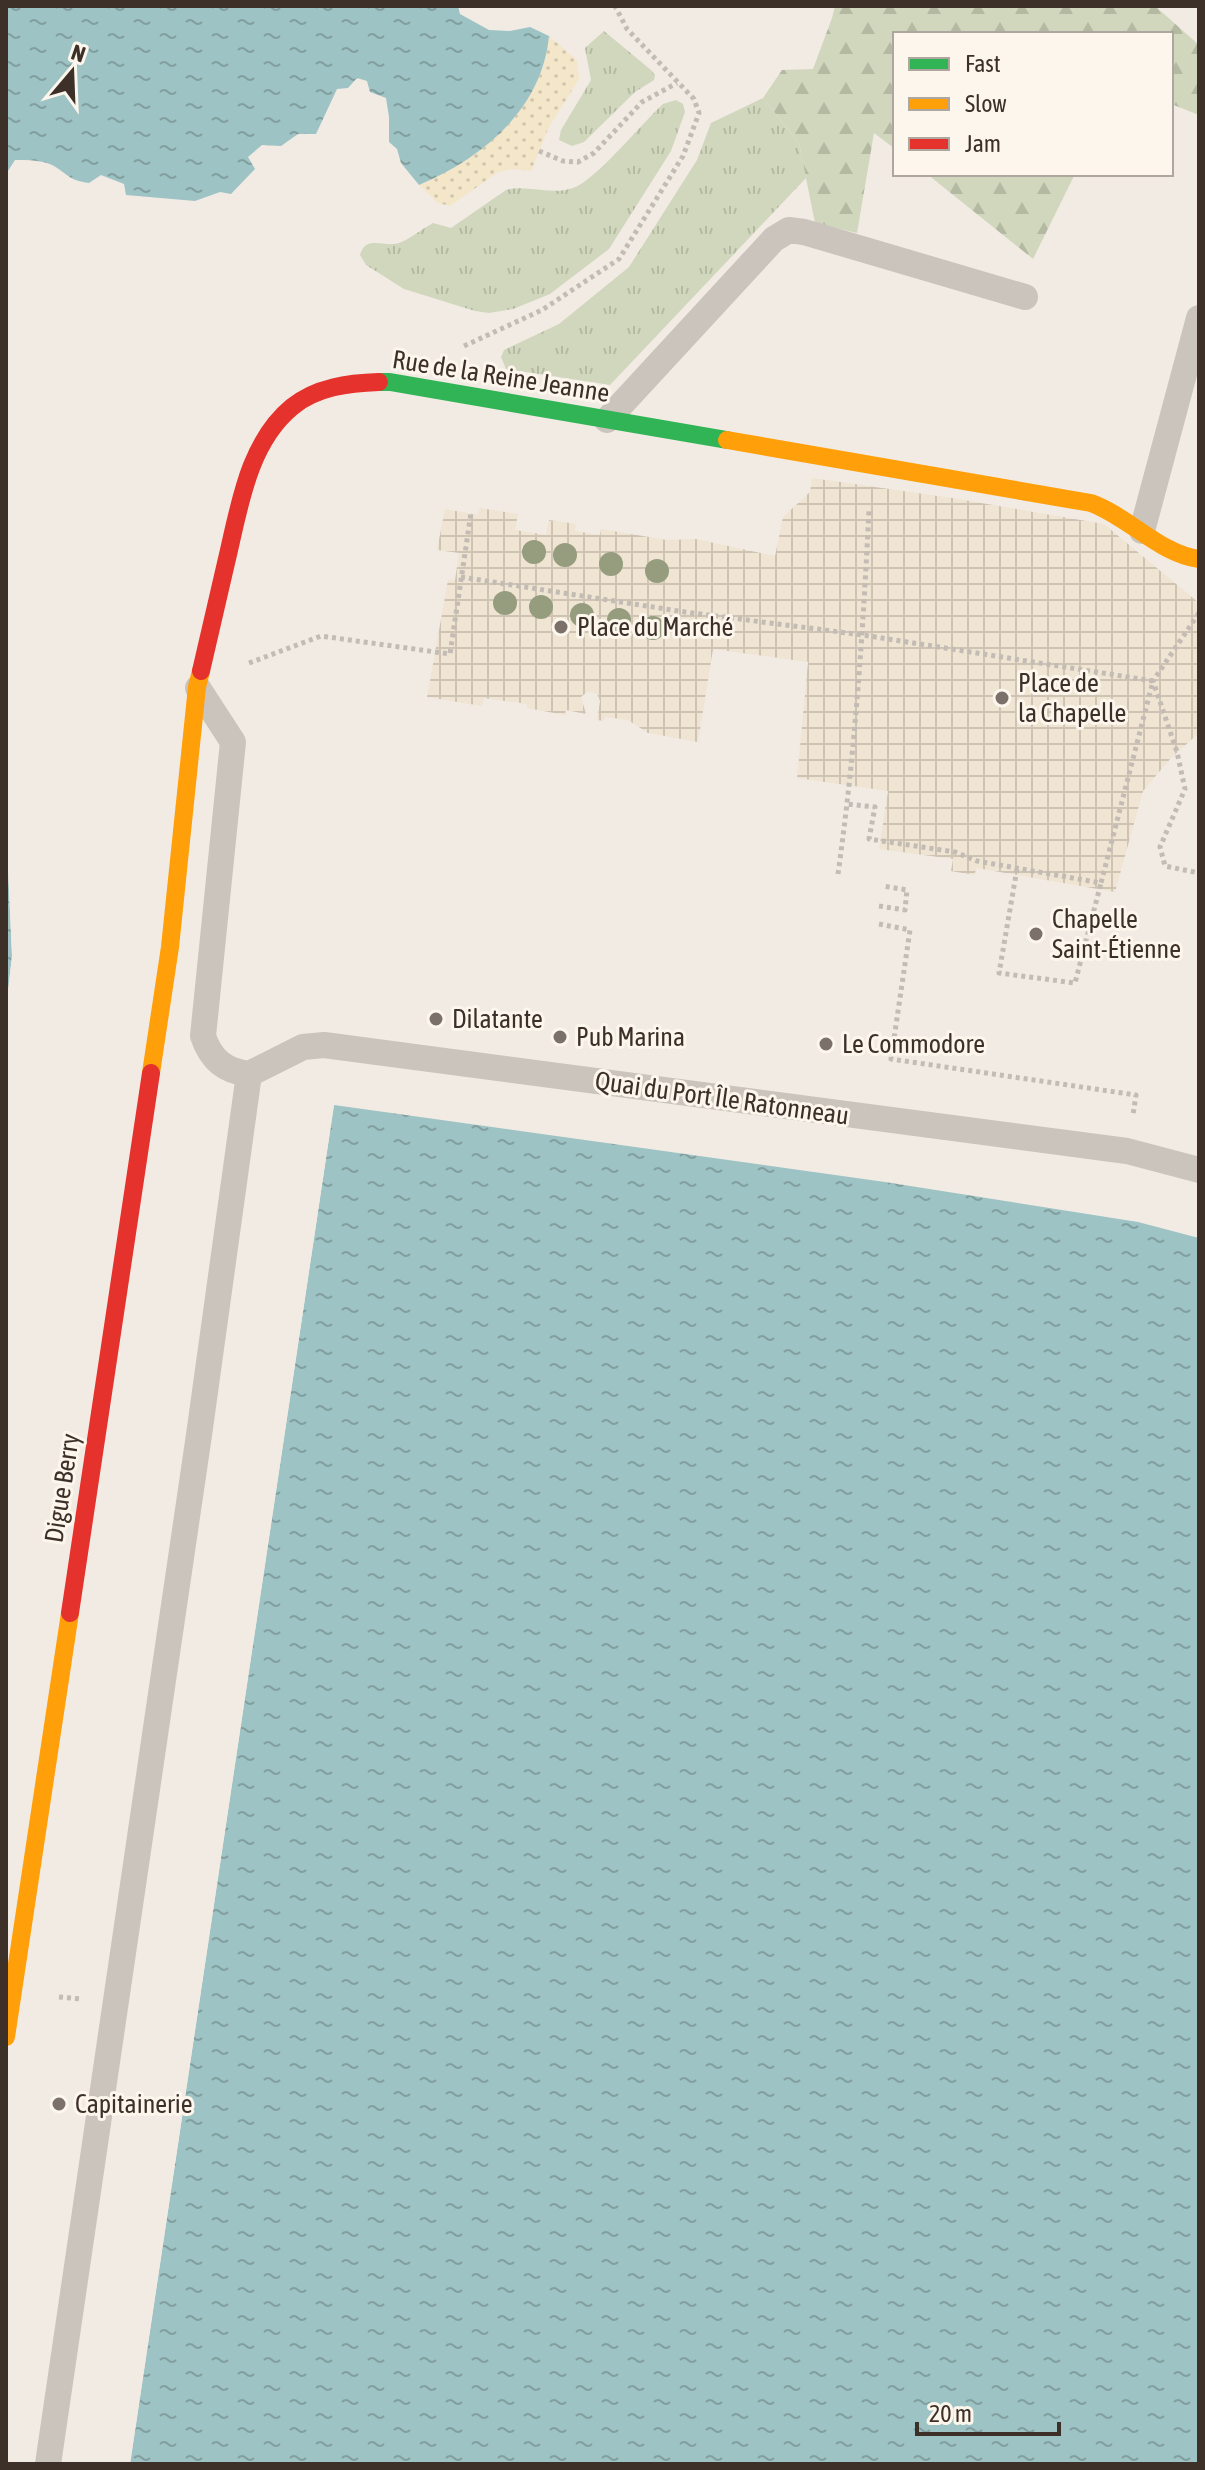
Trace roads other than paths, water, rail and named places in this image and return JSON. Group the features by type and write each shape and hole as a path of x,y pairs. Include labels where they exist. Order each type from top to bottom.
{"street":[{"name":"Rue de la Reine Jeanne","path":"170,947 197,687 243,491 250,469 281,415 301,399 326,387 359,382 390,382 1091,503 1114,512 1173,551 1194,560 1199,559"},
{"name":"Digue Berry","path":"6,2037 170,947"}],"lane":[{"path":"607,420 774,239 789,230 1025,297"},
{"path":"1142,531 1199,318"},
{"path":"48,2464 249,1074 232,1072 221,1065 207,1048 203,1036 233,742 197,687"},
{"name":"Quai du Port Île Ratonneau","path":"249,1074 303,1047 324,1045 1127,1151 1199,1170"}],"water":[{"path":"6,6 458,6 460,14 489,30 510,31 530,27 549,36 535,86 522,108 486,145 443,174 419,185 401,163 397,149 389,142 386,98 370,92 367,81 357,78 348,88 337,89 316,134 298,134 281,146 262,145 248,157 255,169 231,194 220,192 195,201 126,195 124,184 101,175 89,183 82,182 50,164 35,161 15,160 6,174"},
{"path":"6,825 12,956 6,1007"},
{"path":"334,1105 885,1182 1138,1222 1199,1238 1199,2464 130,2464"}],"place":[{"name":"Place du Marché","path":"561,627"},
{"name":"Place de la Chapelle","path":"1002,698"},
{"name":"Chapelle Saint-Étienne","path":"1036,934"},
{"name":"Dilatante","path":"436,1019"},
{"name":"Pub Marina","path":"560,1037"},
{"name":"Le Commodore","path":"826,1044"},
{"name":"Capitainerie","path":"59,2104"}]}
